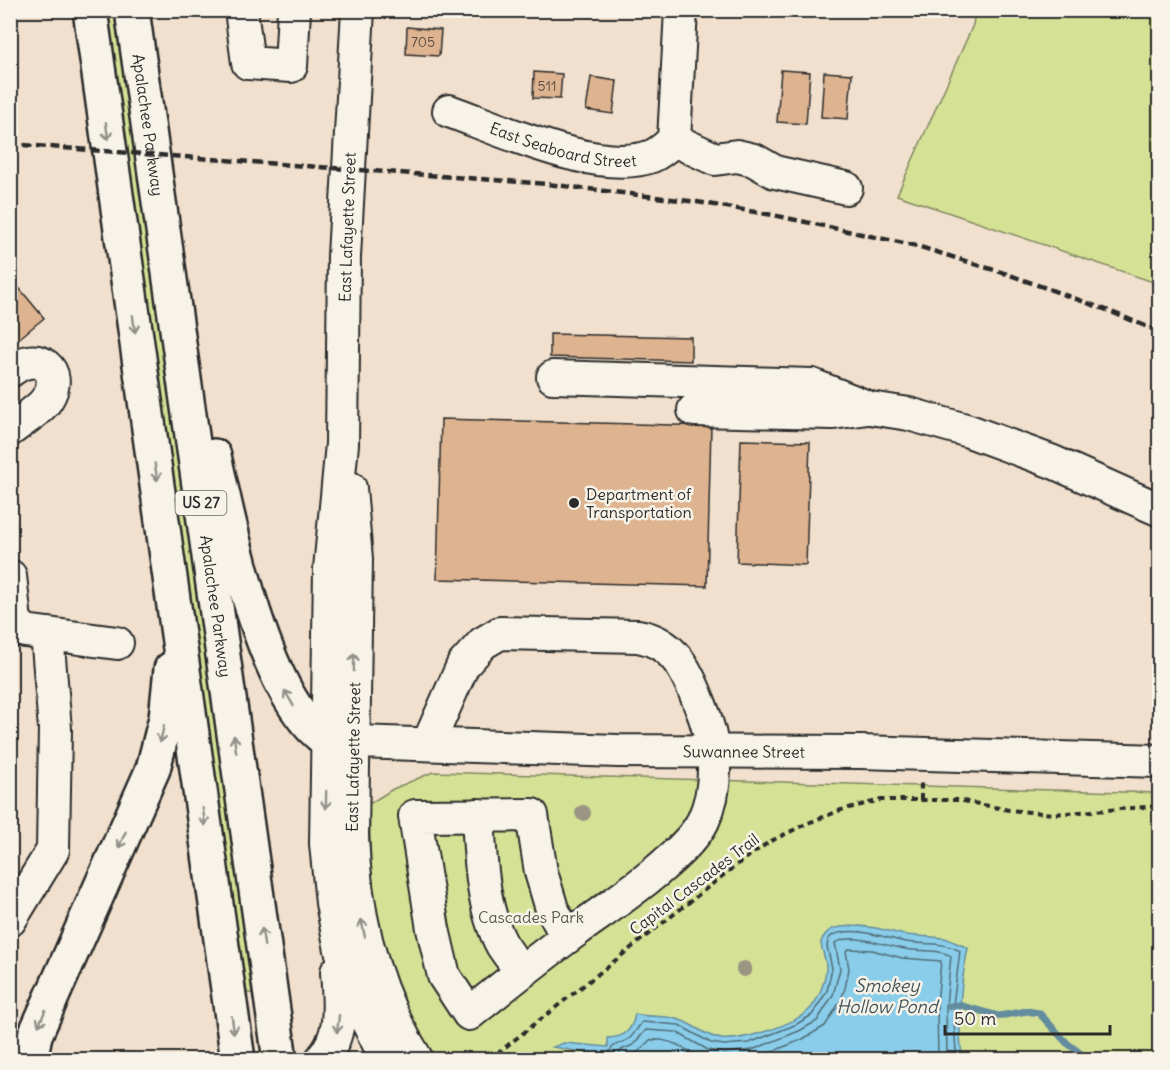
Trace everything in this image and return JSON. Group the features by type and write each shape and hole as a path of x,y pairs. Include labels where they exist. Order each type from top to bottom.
{"main road":[{"name":"US 27","path":"88,10 171,572 238,1059"},
{"name":"Apalachee Parkway","path":"132,10 280,1059"},
{"path":"164,235 228,518 262,635 279,681 292,704 312,730 340,742"},
{"path":"30,1059 35,1035 146,787 158,752 171,683 173,616 171,572"}],"street":[{"path":"137,10 142,82"},
{"path":"241,10 248,63 291,66 294,10"},
{"name":"East Lafayette Street","path":"358,10 345,246 342,444 330,569 340,742 352,836 354,876 363,928 380,984 396,1021 417,1059"},
{"path":"681,10 674,140 715,159 737,156 754,160 775,172 846,188"},
{"name":"East Seaboard Street","path":"449,111 562,151 602,160 624,161 653,156 674,140"},
{"path":"10,371 19,364 31,361 42,362 50,369 53,384 47,400 10,430"},
{"path":"553,377 812,385 870,408 909,414 969,431 1053,462 1160,510"},
{"path":"694,410 833,413 870,408"},
{"path":"10,576 13,622 25,631 117,643"},
{"path":"428,744 463,665 483,643 500,633 651,638 662,643 682,664 699,700 711,733 714,751 710,798 702,822 664,864 469,1014 444,976 431,920 415,816 532,815 540,872 551,905 567,937"},
{"path":"10,920 52,850 55,729 47,634"},
{"name":"East Lafayette Street","path":"340,742 326,844 335,923 357,1000 383,1056"},
{"name":"Suwannee Street","path":"340,742 618,751 861,753 1160,761"},
{"path":"478,815 480,852 487,902 501,943 521,972"},
{"path":"321,1059 330,1048 339,1024 335,923"},
{"path":"380,984 383,1056"}],"path":[{"path":"921,782 921,800"},
{"name":"Capital Cascades Trail","path":"489,1059 769,842 841,810 881,800 958,800 1009,810 1053,814 1160,806"},
{"path":"471,1059 483,1059"}],"green space":[{"path":"975,10 1159,11 1159,284 897,195 973,25"},
{"path":"102,11 119,11 258,994 241,992"},
{"name":"Cascades Park","path":"433,772 1159,793 1159,1059 438,1059 411,1019 400,997 384,951 372,879 369,804 393,789"}],"water":[{"name":"Smokey Hollow Pond","path":"860,926 905,935 945,938 968,948 960,1002 962,1056 953,1060 608,1060 599,1055 553,1047 564,1043 608,1047 608,1038 627,1032 635,1014 675,1018 722,1039 754,1035 779,1027 808,1011 818,997 826,969 821,942 824,936 832,929"}],"building":[{"path":"407,27 441,30 439,56 406,54"},
{"path":"781,70 810,72 806,124 777,122"},
{"path":"534,72 562,74 560,99 533,98"},
{"path":"824,72 852,74 848,119 821,117"},
{"path":"591,77 617,81 613,114 586,110"},
{"path":"10,277 44,318 10,346"},
{"path":"550,334 691,337 691,361 550,357"},
{"name":"Department of Transportation","path":"441,419 711,426 707,586 437,579"},
{"path":"741,440 810,442 806,565 737,562"}],"waterway":[{"path":"950,1006 959,1005 999,1016 1027,1011 1039,1013 1067,1043 1089,1060"}],"railway":[{"path":"10,144 547,184 697,202 773,215 917,246 1007,274 1160,332"}],"place":[{"name":"Department of Transportation","path":"574,503"}]}
